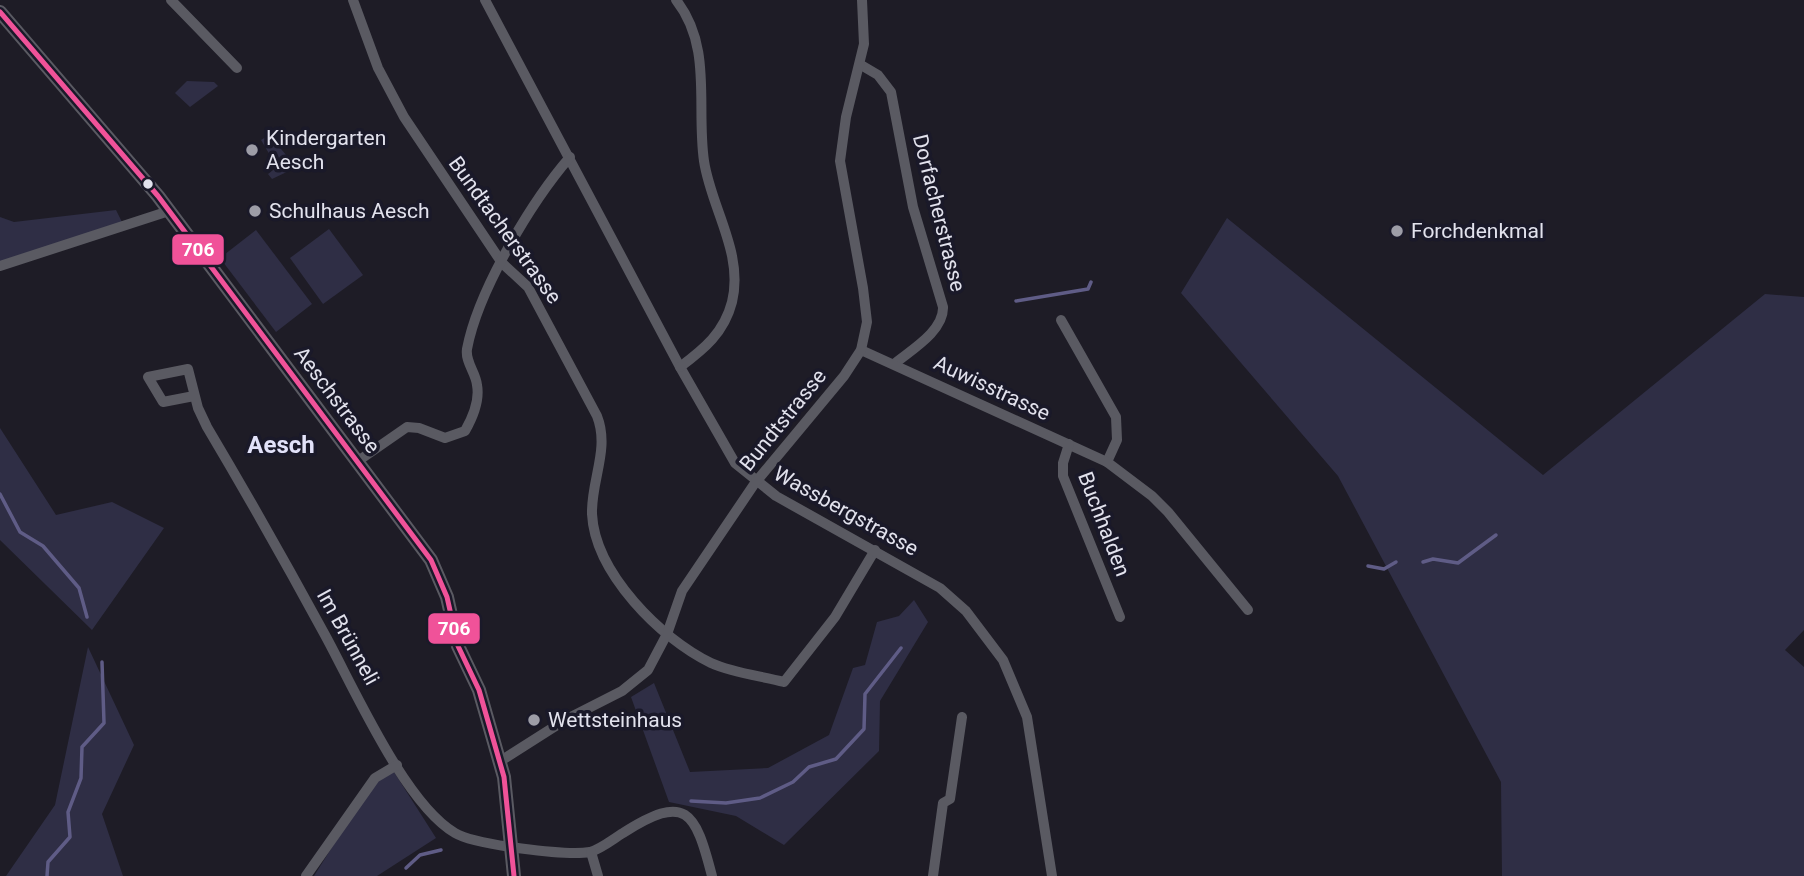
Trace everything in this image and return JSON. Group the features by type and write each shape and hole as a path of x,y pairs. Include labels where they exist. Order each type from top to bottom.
{"main road":[{"name":"Aeschstrasse","path":"0,12 169,211 431,560 441,581 458,646 480,690 499,762 507,793 514,876"}],"street":[{"path":"170,0 237,68"},
{"name":"Bundtacherstrasse","path":"353,0 378,68 404,117 502,263 528,287 604,432 592,507 596,536 604,558 638,606 667,634 712,663 784,682 835,617 875,550"},
{"name":"Wassbergstrasse","path":"485,0 680,368 735,463 755,483 809,516 940,588 966,611 1003,660 1027,717 1052,876"},
{"path":"676,0 684,11 696,42 702,80 704,161 712,199 734,265 732,300 726,321 705,349 680,368"},
{"name":"Bundtstrasse","path":"499,762 565,720 622,691 648,670 667,634 682,591 755,483 844,376 861,351 867,322 840,161 846,117 861,65 864,44 862,0"},
{"name":"Dorfacherstrasse","path":"861,65 878,75 891,92 913,207 943,307 942,321 936,328 894,364"},
{"path":"358,461 407,427 419,428 445,438 465,430 476,407 478,384 467,351 477,310 530,213 570,157"},
{"path":"0,266 169,211"},
{"path":"1061,320 1116,417 1117,440 1107,462"},
{"name":"Auwisstrasse","path":"861,351 1107,462 1160,504 1248,610"},
{"name":"Im Brünneli","path":"194,396 163,402 148,377 188,369 194,396 207,428 397,765 431,814 443,826 474,842 590,852"},
{"name":"Buchhalden","path":"1069,444 1063,463 1063,476 1120,617"},
{"path":"933,876 943,803 950,799 962,717"},
{"path":"306,876 375,778 397,765"},
{"path":"598,876 590,852 655,813 677,811 694,822 703,841 712,876"}],"shaded area":[{"path":"187,81 214,82 218,86 190,107 175,93"},
{"path":"269,135 287,156 287,164 293,169 272,179 268,174 277,167 261,140"},
{"path":"116,210 123,224 0,264 0,217 14,222"},
{"path":"1227,218 1543,475 1765,294 1804,297 1804,630 1785,650 1804,667 1804,876 1502,876 1501,782 1338,476 1181,293"},
{"path":"329,229 363,275 323,304 290,258"},
{"path":"256,230 312,304 276,332 220,258"},
{"path":"0,428 56,515 112,502 164,528 92,630 0,540"},
{"path":"914,600 928,622 880,701 879,751 784,845 736,816 669,802 631,697 654,683 690,772 768,768 829,735 853,668 865,665 877,622 899,616"},
{"path":"88,647 134,745 102,814 123,876 6,876 55,805"},
{"path":"394,772 436,838 377,876 314,876 373,782"}],"waterway":[{"path":"1016,301 1088,289 1091,282"},
{"path":"0,494 20,532 43,546 79,588 87,617"},
{"path":"1423,562 1433,559 1458,563 1496,535"},
{"path":"1368,566 1384,569 1396,562"},
{"path":"691,801 726,803 760,798 793,782 809,767 836,759 864,729 865,694 901,648"},
{"path":"47,876 48,862 70,837 68,812 81,778 82,747 104,723 102,662"},
{"path":"406,868 420,855 441,850"}],"transit line":[{"name":"706","path":"0,12 158,196 431,560 447,597 458,646 479,690 504,777 514,876"}],"place":[{"name":"Kindergarten Aesch","path":"252,150"},
{"name":"Schulhaus Aesch","path":"255,211"},
{"name":"Forchdenkmal","path":"1397,231"},
{"name":"Wettsteinhaus","path":"534,720"}],"district":[{"name":"Aesch","path":"281,445"}]}
